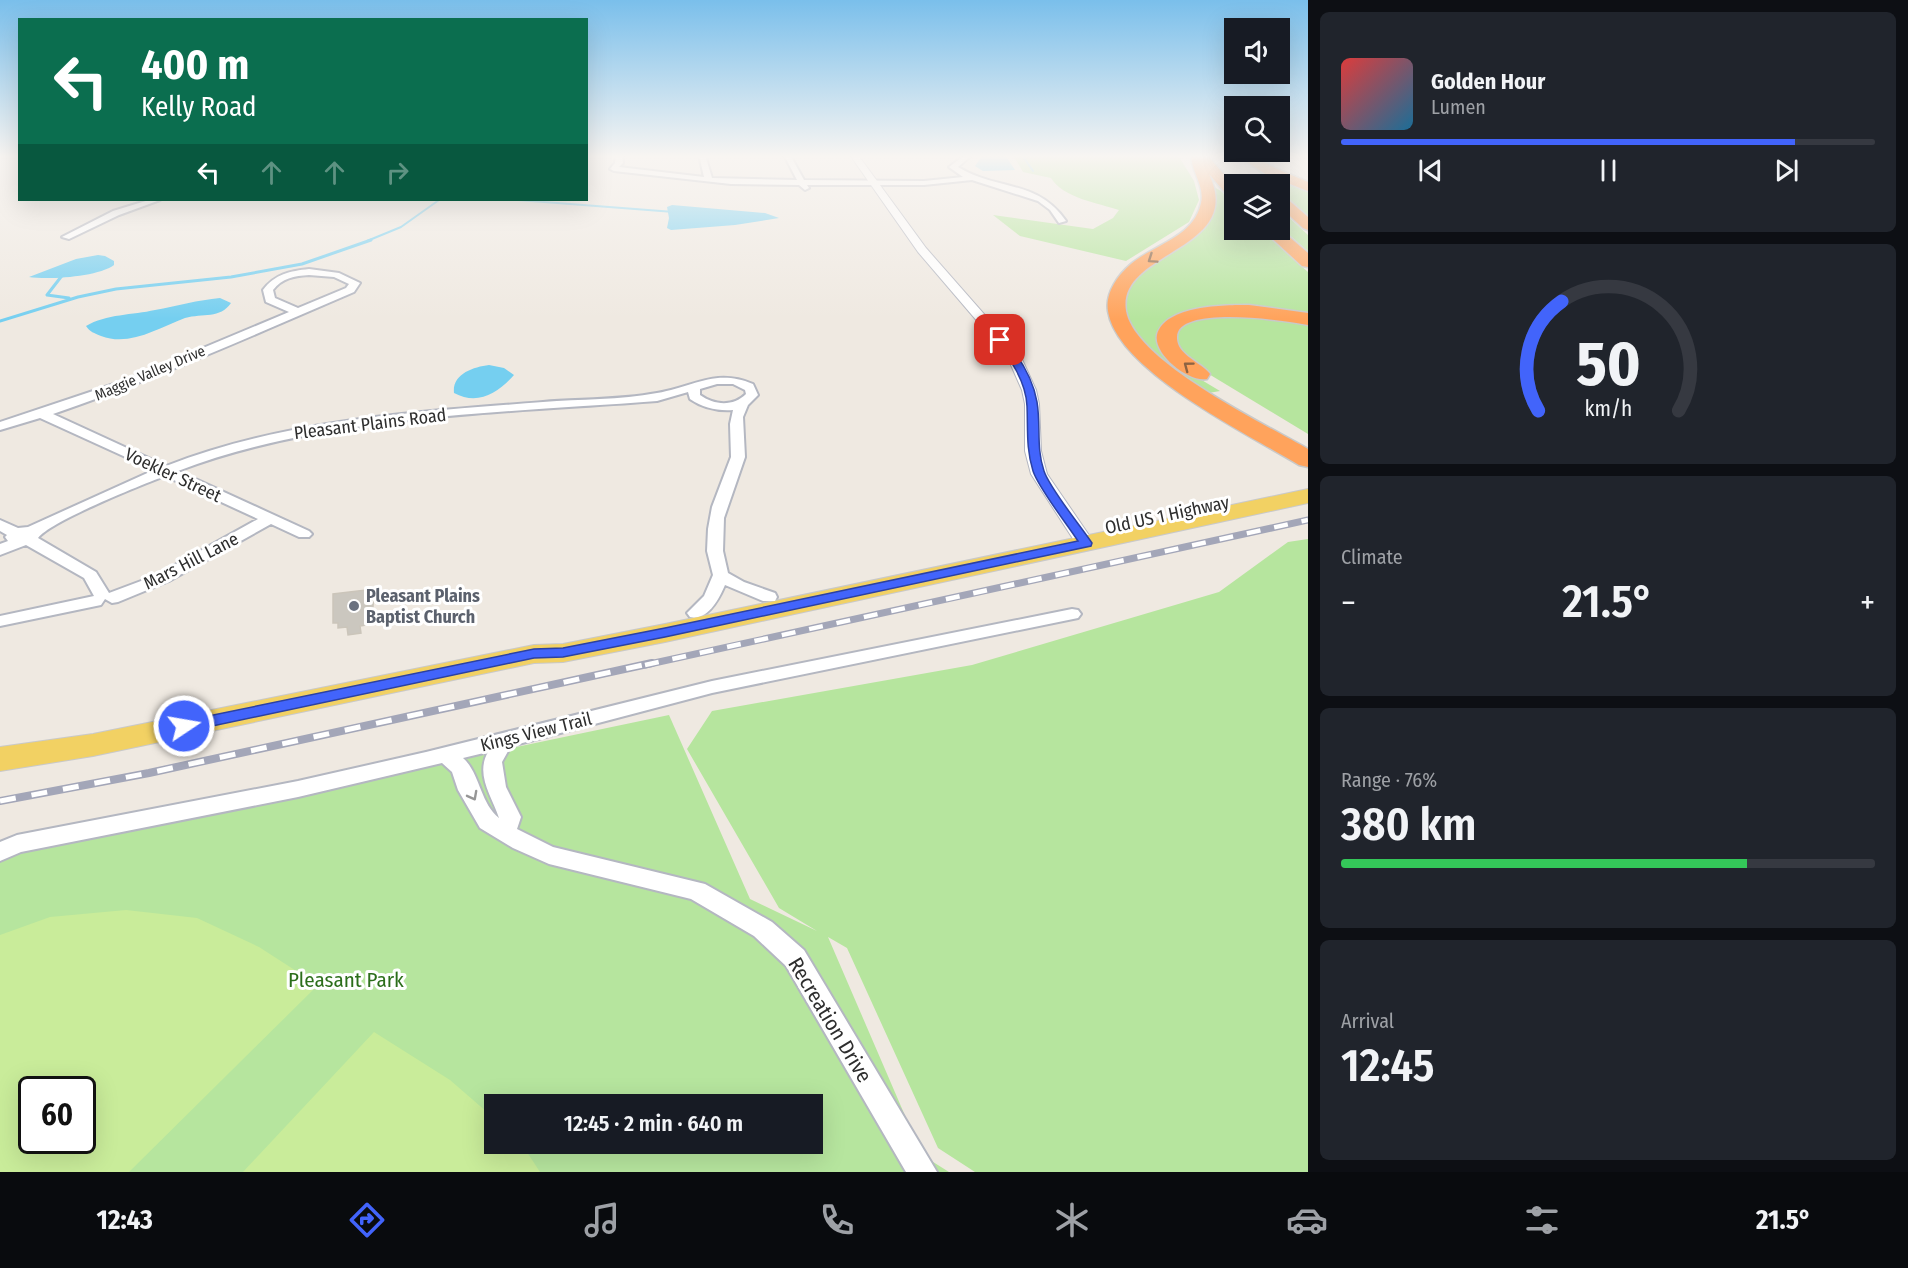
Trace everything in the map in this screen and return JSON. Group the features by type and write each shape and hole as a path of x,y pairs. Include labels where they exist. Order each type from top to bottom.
{"highway":[{"path":"1207,210 1200,222 1184,238 1128,276 1117,298 1117,313 1122,327 1133,342 1169,376 1308,460"},
{"path":"1291,210 1308,225"},
{"path":"1283,240 1308,262"},
{"path":"1308,319 1251,311 1206,313 1176,322 1167,330 1165,339 1168,348 1192,370 1308,443"}],"main road":[{"name":"Old US 1 Highway","path":"0,759 93,745 534,654 563,652 665,633 1308,485"},
{"name":"Old US 1 Highway","path":"534,654 559,643 769,597 1308,496"}],"street":[{"path":"66,237 126,210"},
{"path":"894,210 922,250 1013,355 1029,390 1032,404 1035,462 1046,486 1082,538"},
{"path":"1056,210 1062,221"},
{"name":"Maggie Valley Drive","path":"0,426 111,390 350,290 355,283 332,274 310,272 295,274 273,282 268,290 270,300 296,311"},
{"name":"Pleasant Plains Road","path":"657,397 716,380 743,383 752,391 752,395 743,403"},
{"path":"694,387 694,396 698,400"},
{"name":"Pleasant Plains Road","path":"0,550 87,502 165,472 220,452 321,428 376,420 657,397 698,400 713,405"},
{"path":"713,405 743,403"},
{"path":"743,403 735,418 735,427 740,442 737,459 722,500 713,539 714,554 721,575 738,586 769,597"},
{"path":"713,405 735,427"},
{"name":"Voekler Street","path":"42,414 304,534"},
{"name":"Mars Hill Lane","path":"0,621 103,598 163,578 269,519"},
{"path":"0,525 90,575 103,598"},
{"path":"696,613 711,598 721,575"},
{"name":"Kings View Trail","path":"0,852 17,844 298,789 446,755 712,687 1072,614"},
{"path":"504,740 492,762 496,787 510,817 506,831"},
{"name":"Recreation Drive","path":"446,755 461,768 469,790 488,822 521,842 549,855 697,891 774,937 795,958 922,1172"}],"green space":[{"path":"1119,210 1195,210 1189,222 1126,261 1020,236 993,215 1093,229 1113,218"},
{"path":"1204,210 1224,210 1224,240 1272,240 1308,272 1308,317 1272,311 1171,320 1185,370 1220,391 1203,394 1163,366 1126,323 1122,296 1136,274 1181,243"},
{"path":"1290,218 1308,235 1308,251 1290,236"},
{"path":"1210,315 1308,320 1308,434 1184,359 1173,331 1180,324"},
{"name":"Pleasant Park","path":"1308,539 1308,1172 975,1172 938,1148 847,948 828,937 922,1155 949,1172 0,1172 0,855 669,715 750,899 817,931 779,908 687,749 712,711 972,665 1219,592 1288,542"},
{"path":"126,910 197,918 259,947 318,985 129,1172 0,1172 0,935 50,917"},
{"path":"374,1032 450,1080 484,1109 484,1154 528,1154 540,1172 243,1172"}],"water":[{"path":"667,210 727,210 765,213 779,218 735,225 671,230 667,228"},
{"path":"98,255 114,261 114,265 97,272 73,277 29,277 76,259"},
{"path":"220,298 231,303 222,311 211,315 185,318 133,338 112,339 94,333 86,326 111,317"},
{"path":"489,365 504,368 514,375 487,396 471,398 454,393 454,386 460,376 470,370"}],"building":[{"name":"Pleasant Plains Baptist Church","path":"374,589 372,624 360,626 361,633 348,635 347,627 338,628 338,623 333,623 333,594"}],"waterway":[{"path":"367,241 401,227 425,210"},
{"path":"644,210 674,212"},
{"path":"0,321 78,297 116,289 231,277 302,264 371,240"},
{"path":"64,273 47,295 69,298"}],"railway":[{"path":"645,665 1308,520"},
{"path":"0,801 149,773 652,663"}],"place":[{"name":"Pleasant Plains Baptist Church","path":"354,606"}],"route":[{"path":"184,726 534,654 563,652 665,633 1086,543 1039,474 1033,452 1032,404 1029,390 1013,355 1000,340"}]}
